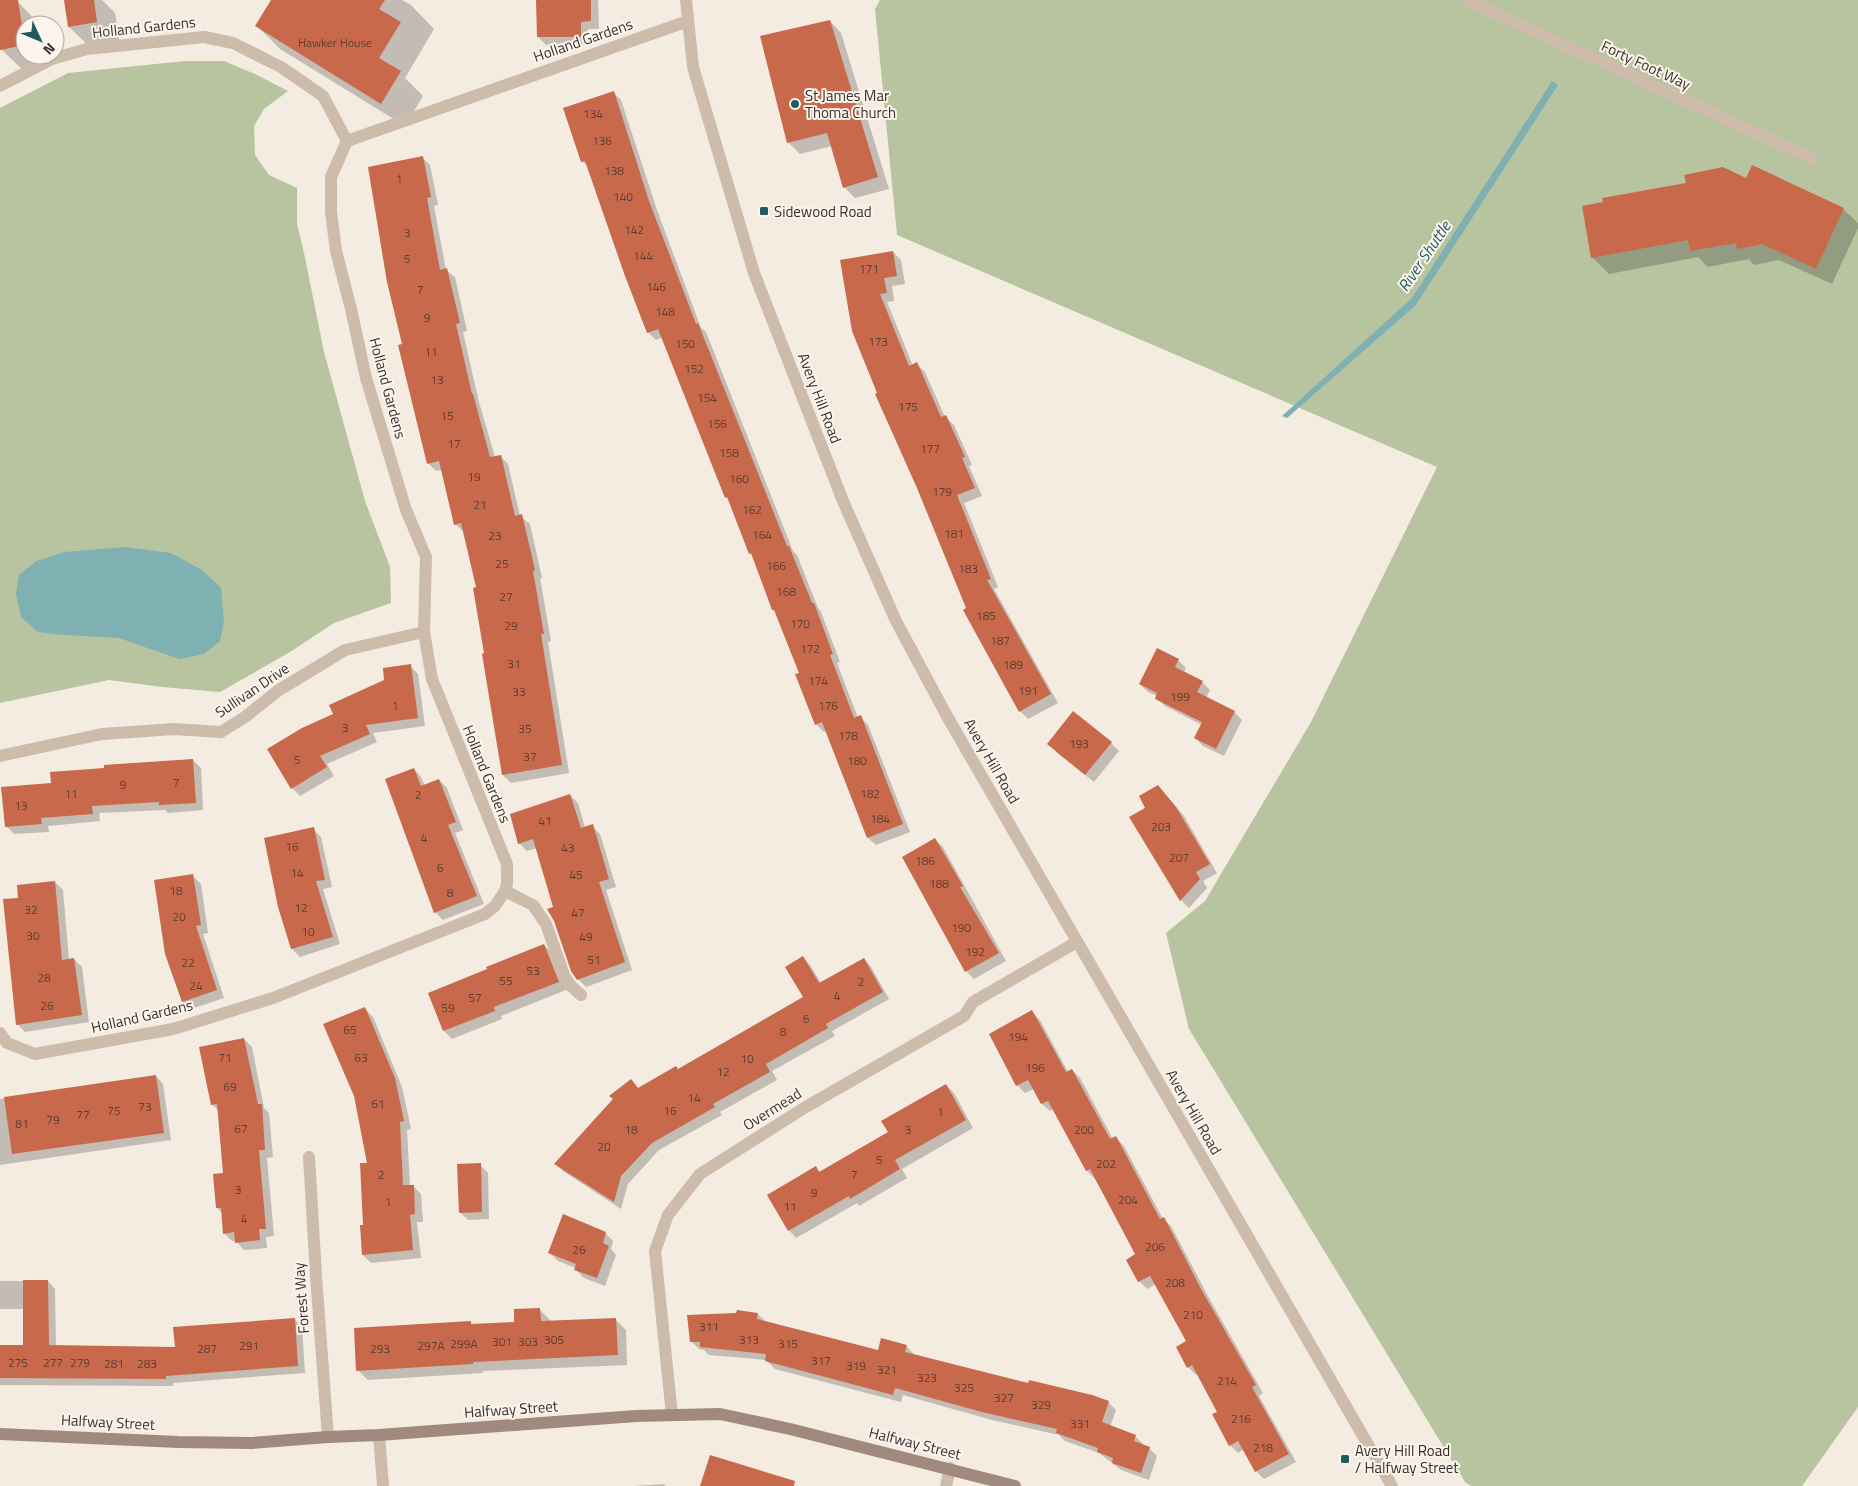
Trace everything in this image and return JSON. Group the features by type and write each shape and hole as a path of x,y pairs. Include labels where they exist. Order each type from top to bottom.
{"main road":[{"name":"Halfway Street","path":"0,1434 178,1442 252,1443 328,1437 379,1436 636,1416 720,1414 790,1428 1015,1486"}],"street":[{"name":"Avery Hill Road","path":"686,0 693,67 754,273 843,501 896,621 948,718 1392,1486"},
{"name":"Forty Foot Way","path":"1466,0 1812,160"},
{"name":"Holland Gardens","path":"0,1033 7,1043 36,1054 173,1029 296,990 485,914 495,906 507,884 507,864 432,679 424,632 426,557 406,510 366,378 336,251 331,212 331,177 347,141 688,21"},
{"name":"Holland Gardens","path":"0,86 52,59 87,48 204,37 233,42 281,67 323,96 347,141"},
{"name":"Sullivan Drive","path":"0,756 102,734 174,729 221,732 245,717 280,690 345,650 424,632"},
{"path":"504,891 533,904 546,924 564,975 571,986 582,995"},
{"name":"Overmead","path":"672,1415 655,1251 668,1214 700,1174 804,1108 964,1016 973,1002 1077,942"},
{"name":"Forest Way","path":"309,1157 328,1437"},
{"path":"379,1436 383,1486"},
{"path":"946,1486 950,1468"}],"green space":[{"path":"880,0 1858,0 1858,1407 1802,1486 1471,1486 1465,1482 1189,1029 1166,933 1205,901 1311,722 1437,467 897,235 875,9"},
{"path":"185,61 224,61 288,91 264,109 254,126 255,155 269,175 297,188 297,224 324,352 365,501 390,567 391,603 334,623 290,652 220,692 109,680 0,703 0,108 68,73"}],"water":[{"name":"River Shuttle","path":"1552,81 1558,85 1416,305 1287,418 1282,416 1412,298"},
{"path":"125,547 171,553 202,570 221,588 224,621 220,641 204,654 179,659 119,638 38,632 21,617 16,594 19,575 36,561 65,552"}],"building":[{"path":"0,0 18,0 20,15 15,15 15,47 0,50"},
{"path":"64,0 94,0 97,22 68,27"},
{"path":"271,0 385,0 379,9 401,22 379,58 401,71 381,104 255,26"},
{"path":"536,0 591,0 591,21 581,22 581,37 537,37"},
{"path":"830,20 878,177 843,188 827,133 787,143 760,36"},
{"path":"614,91 649,201 696,324 698,323 787,546 789,546 812,603 814,603 833,654 830,655 854,718 861,715 903,824 867,838 822,722 815,725 795,674 799,673 774,610 772,610 751,553 749,554 727,497 725,498 658,329 647,333 585,161 581,162 563,108"},
{"path":"423,156 431,197 427,198 440,270 447,268 460,323 456,324 472,394 490,457 501,455 515,516 522,514 535,570 533,571 544,634 541,634 562,765 502,775 482,654 484,653 473,588 476,587 461,523 454,525 439,461 427,464 398,345 402,344 387,282 368,167"},
{"path":"1752,165 1844,208 1816,269 1762,244 1737,249 1736,243 1690,251 1688,240 1591,258 1582,206 1603,202 1602,198 1686,183 1684,175 1723,167 1746,178"},
{"path":"893,251 897,276 884,278 887,293 880,294 909,366 917,362 941,417 946,415 965,457 962,458 975,488 957,495 991,579 987,580 1051,694 1019,712 963,610 966,608 917,488 875,394 877,393 852,331 840,260"},
{"path":"1157,648 1179,659 1175,667 1203,681 1197,692 1235,711 1216,749 1194,738 1202,722 1155,699 1157,693 1139,684"},
{"path":"411,664 418,718 366,725 370,734 320,756 327,767 291,789 267,749 302,728 333,714 329,705 384,680 383,668"},
{"path":"1073,711 1112,742 1085,775 1047,744"},
{"path":"193,759 196,803 159,805 159,802 92,806 93,814 41,818 42,824 5,827 1,787 51,783 50,772 104,768 104,765"},
{"path":"414,768 421,786 439,779 456,822 448,825 477,896 434,913 385,779"},
{"path":"1158,785 1176,807 1210,864 1196,872 1200,879 1180,901 1129,817 1145,808 1139,796"},
{"path":"570,794 581,828 593,824 609,879 599,882 625,962 577,980 571,971 554,921 547,909 553,907 533,839 518,844 510,814"},
{"path":"314,827 325,880 316,881 333,937 291,949 278,907 264,838"},
{"path":"935,838 963,886 960,887 999,953 965,972 902,857"},
{"path":"193,874 201,925 196,926 217,990 182,1002 165,954 154,880"},
{"path":"55,881 62,960 74,958 82,1015 16,1025 3,899 18,898 17,885"},
{"path":"544,944 559,982 494,1007 495,1011 443,1031 428,993"},
{"path":"803,956 819,983 864,958 883,992 826,1024 828,1028 766,1064 770,1072 713,1104 715,1107 652,1143 621,1176 614,1202 554,1164 613,1099 609,1096 631,1079 638,1088 676,1066 678,1069 803,997 785,967"},
{"path":"365,1007 395,1078 404,1121 400,1122 403,1185 414,1185 415,1214 410,1215 413,1250 362,1255 360,1225 363,1225 360,1163 367,1163 354,1096 323,1024"},
{"path":"1032,1010 1066,1072 1072,1069 1110,1139 1116,1136 1160,1219 1164,1217 1201,1289 1256,1385 1252,1387 1289,1454 1255,1472 1238,1441 1229,1446 1212,1414 1217,1412 1192,1365 1187,1368 1176,1347 1186,1341 1150,1276 1138,1282 1126,1260 1135,1254 1090,1169 1086,1171 1048,1101 1041,1104 1028,1080 1016,1086 989,1034"},
{"path":"244,1038 258,1104 262,1104 265,1150 259,1150 266,1229 259,1229 260,1240 235,1243 234,1232 223,1234 221,1208 216,1208 213,1174 223,1173 217,1104 211,1105 199,1047"},
{"path":"156,1075 164,1133 12,1154 4,1097"},
{"path":"946,1084 966,1120 895,1160 900,1169 850,1199 849,1196 788,1231 767,1195 816,1166 819,1172 888,1132 881,1121"},
{"path":"481,1163 482,1212 459,1213 457,1164"},
{"path":"563,1214 606,1232 603,1243 609,1246 597,1278 574,1270 576,1264 548,1253"},
{"path":"23,1280 48,1280 49,1345 175,1347 173,1327 295,1318 298,1366 166,1376 166,1379 0,1378 0,1345 23,1345"},
{"path":"540,1308 541,1321 616,1318 618,1355 473,1362 473,1364 356,1371 354,1328 471,1321 471,1324 514,1322 514,1309"},
{"path":"737,1310 758,1313 757,1319 878,1350 881,1338 907,1345 905,1352 1028,1383 1029,1380 1092,1395 1109,1401 1102,1422 1136,1435 1134,1441 1150,1447 1141,1473 1112,1463 1113,1458 1097,1452 1098,1448 1056,1433 1057,1429 982,1412 895,1388 893,1395 765,1361 766,1354 700,1347 700,1342 690,1342 687,1315 736,1313"},
{"path":"710,1455 795,1481 794,1486 700,1486"}],"place":[{"name":"St James Mar Thoma Church","path":"795,104"},
{"name":"Sidewood Road","path":"764,211"},
{"name":"Avery Hill Road / Halfway Street","path":"1345,1459"}]}
